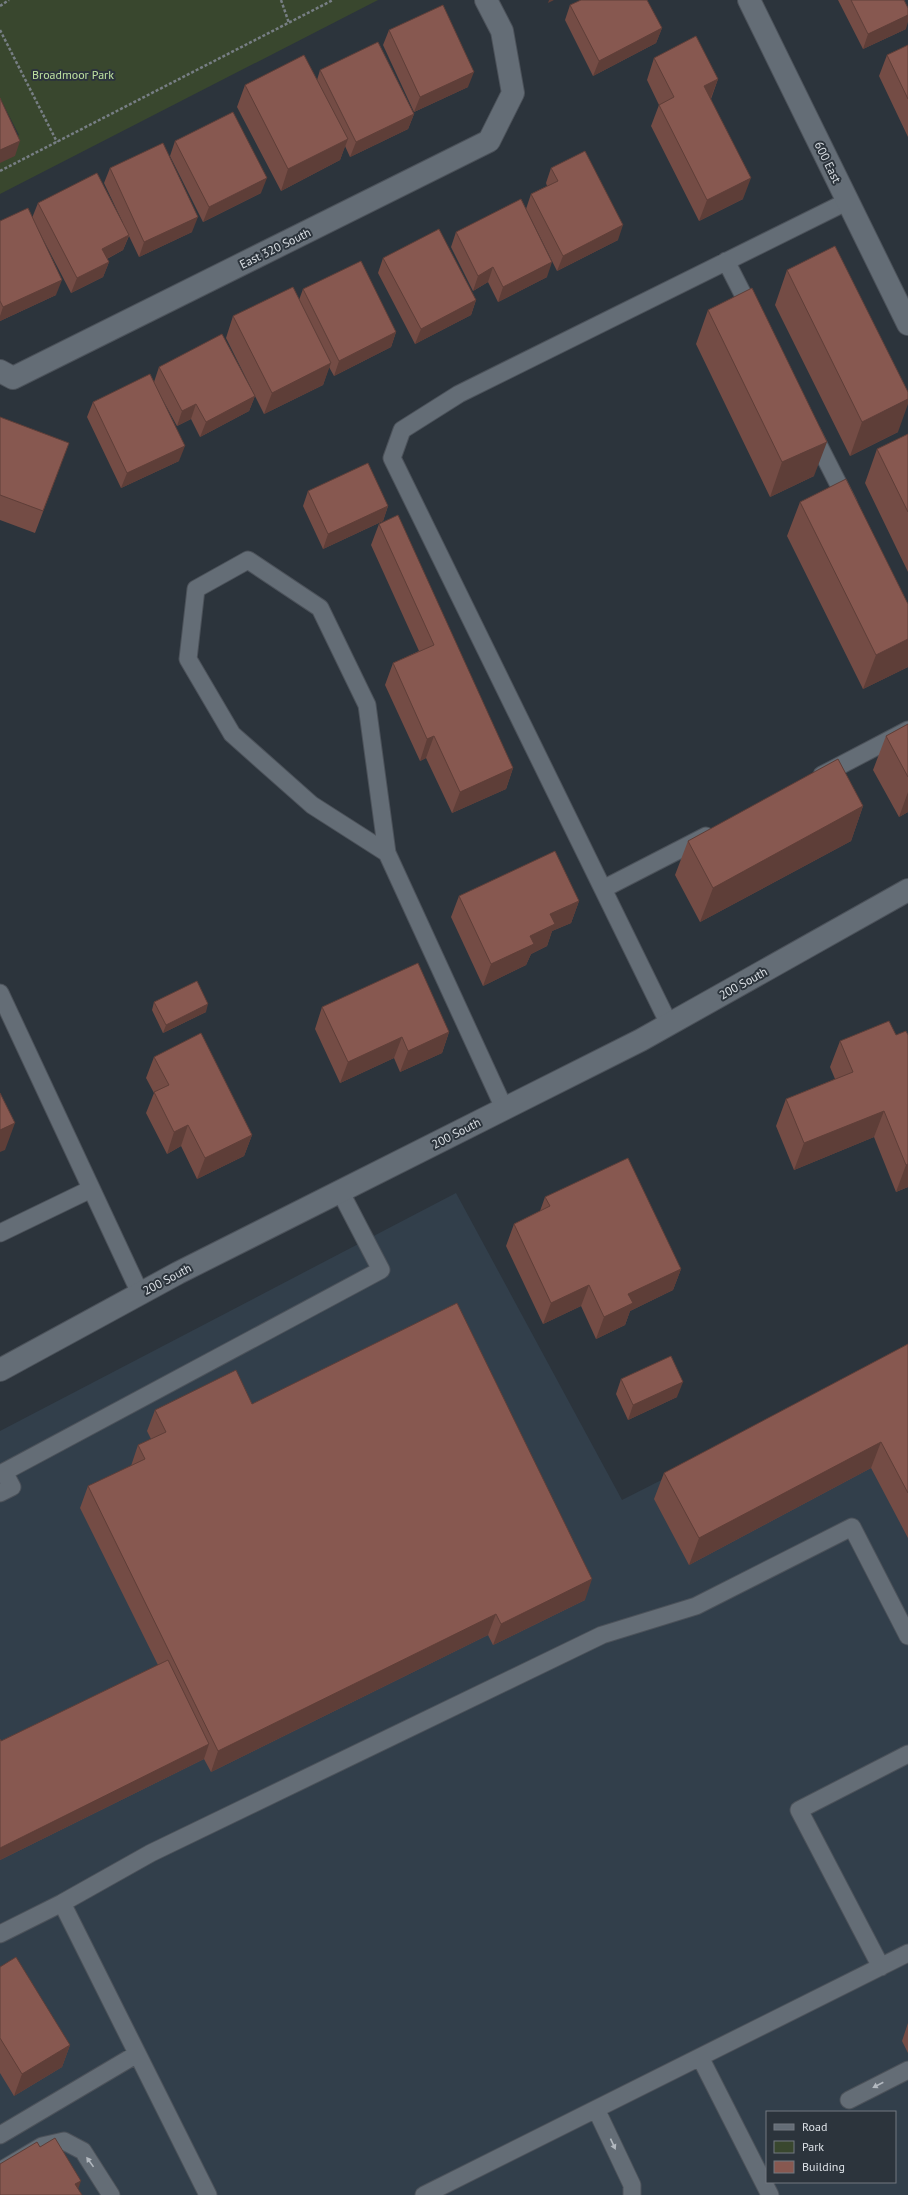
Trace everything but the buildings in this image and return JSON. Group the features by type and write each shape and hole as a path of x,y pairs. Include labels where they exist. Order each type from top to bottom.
{"street":[{"name":"East 320 South","path":"6,374 489,142 514,93 502,31 486,0"},
{"name":"600 East","path":"749,0 908,324"},
{"name":"200 South","path":"0,1370 140,1293 669,1024 908,890"}],"lane":[{"path":"669,1024 392,458 402,430 459,394 848,202"},
{"path":"726,261 762,332"},
{"path":"804,416 854,515"},
{"path":"387,854 312,805 232,734 188,659 196,589 248,560 320,608 367,705 387,854 504,1108"},
{"path":"809,782 908,730"},
{"path":"603,889 717,830"},
{"path":"0,993 140,1293"},
{"path":"0,1233 91,1189"},
{"path":"0,1494 12,1487 2,1468 382,1270 340,1191"},
{"path":"0,1934 62,1903 151,1853 602,1635 696,1606 852,1527 908,1636"},
{"path":"881,1967 800,1810 908,1754"},
{"path":"62,1903 208,2195"},
{"path":"424,2195 908,1954"},
{"path":"0,2136 137,2054"},
{"path":"700,2057 770,2195"},
{"path":"849,2100 908,2070"},
{"path":"596,2109 632,2185 632,2195"},
{"path":"0,2171 42,2146 64,2141 83,2151 111,2195"}],"path":[{"path":"0,6 9,0"},
{"path":"281,0 289,22"},
{"path":"0,170 333,0"},
{"path":"0,30 57,142"}],"shaded area":[{"path":"456,1193 622,1500 908,1355 908,2195 0,2195 0,1431"}],"green space":[{"name":"Broadmoor Park","path":"0,0 378,0 0,194 0,144 19,135 0,98"}]}
